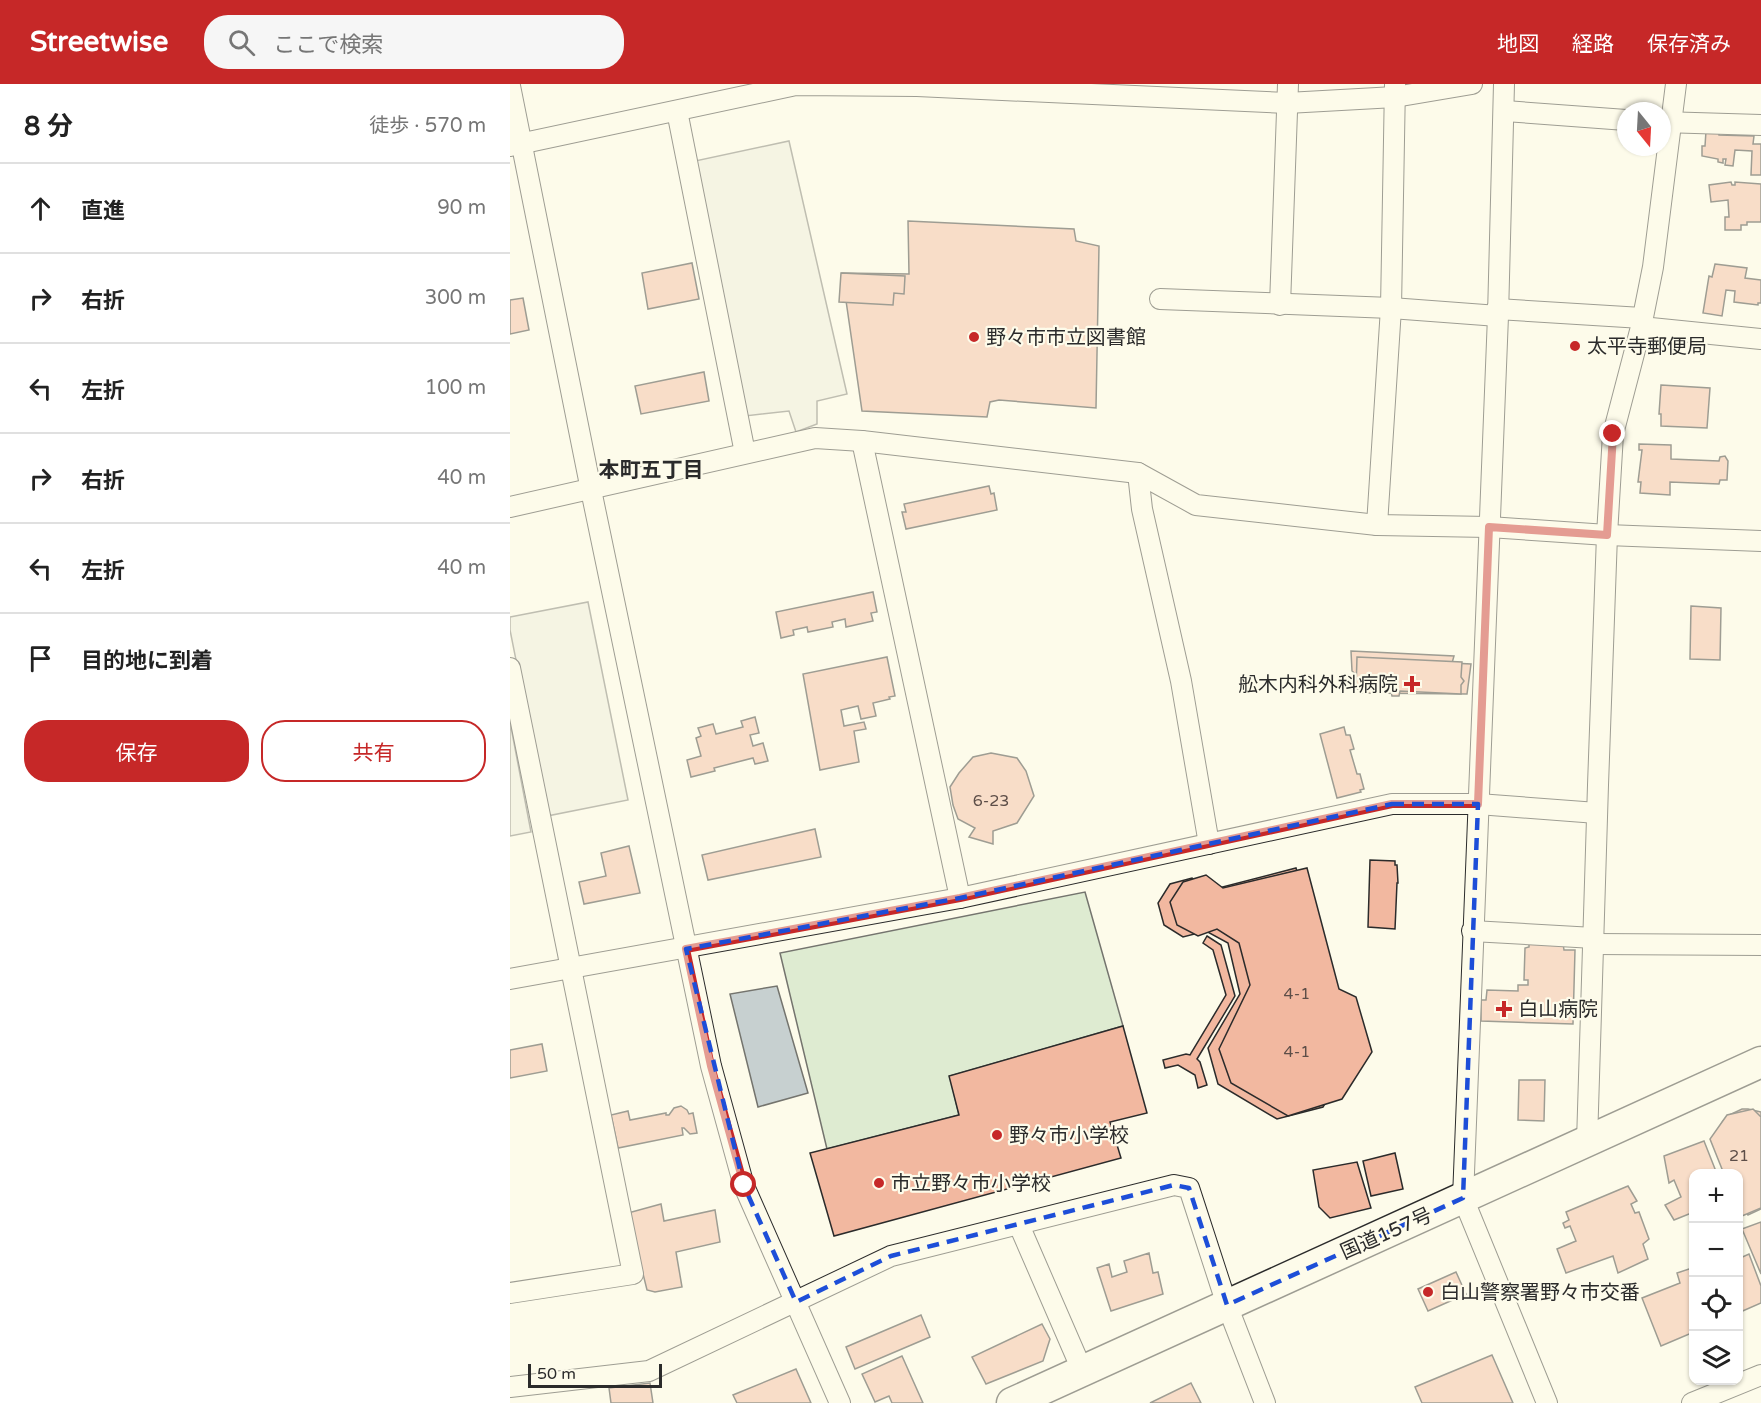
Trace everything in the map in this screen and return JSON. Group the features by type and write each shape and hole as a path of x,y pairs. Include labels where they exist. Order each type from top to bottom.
{"highway":[{"name":"国道157号","path":"1012,1403 1761,1062"}],"street":[{"path":"516,145 796,84 1288,93 1395,91 1472,84"},
{"path":"1504,84 1505,111 1462,1198 1547,1403"},
{"path":"1671,105 1676,84"},
{"path":"510,86 516,145 591,490 711,1066 744,1185 840,1403"},
{"path":"1377,525 1391,308 1395,91"},
{"path":"1280,305 1288,93"},
{"path":"677,111 745,453"},
{"path":"1505,111 1617,119"},
{"path":"1671,122 1761,125"},
{"path":"1587,1142 1607,535 1613,434 1653,267 1664,156"},
{"path":"1161,299 1497,313 1641,323 1761,339"},
{"path":"510,507 815,438 862,441 1138,473 1196,505 1377,525 1489,527 1607,535 1761,541"},
{"path":"862,441 960,898"},
{"path":"1138,473 1142,509 1181,681 1209,844"},
{"path":"510,668 633,1274 510,1293"},
{"path":"510,979 960,898 1392,804 1478,804 1597,813"},
{"path":"1472,931 1594,941 1761,945"},
{"path":"510,1387 649,1371 891,1256 1174,1185 1189,1188 1227,1305 1265,1403"},
{"path":"1018,1225 1082,1370"},
{"path":"1692,1403 1761,1375"}],"highlighted area":[{"path":"1392,804 1478,804 1463,1198 1227,1305 1189,1188 1174,1185 891,1256 796,1302 744,1186 686,949 960,898"}],"green space":[{"path":"1085,892 1123,1026 950,1076 959,1115 827,1149 780,953"}],"shaded area":[{"path":"789,141 847,394 817,401 817,424 796,432 789,411 745,416 695,161"},
{"path":"588,602 628,800 547,816 510,630 510,617"},
{"path":"510,722 531,832 510,836"},
{"path":"777,986 808,1093 758,1107 730,994"}],"building":[{"path":"1706,131 1719,131 1719,135 1754,136 1753,144 1761,144 1761,175 1751,175 1752,151 1735,150 1733,166 1725,165 1726,159 1723,159 1723,163 1718,162 1718,159 1702,156"},
{"path":"1731,182 1732,185 1735,185 1735,182 1761,184 1761,222 1747,222 1747,225 1741,225 1741,230 1725,230 1725,217 1729,217 1728,200 1711,202 1709,185"},
{"name":"野々市市立図書館","path":"908,221 1074,229 1076,241 1099,246 1096,408 999,400 990,402 987,417 862,411 842,273 909,274"},
{"path":"692,263 699,299 648,309 642,273"},
{"path":"1715,264 1747,268 1745,278 1761,280 1761,303 1758,305 1734,302 1735,291 1726,290 1722,316 1703,313 1709,276 1712,277"},
{"path":"841,273 905,276 904,294 894,293 893,305 839,302"},
{"path":"523,298 529,330 510,334 510,300"},
{"path":"704,372 709,401 641,414 635,386"},
{"path":"1661,385 1710,388 1707,428 1661,426 1661,414 1659,414"},
{"path":"1639,444 1671,445 1671,459 1719,461 1720,457 1725,456 1728,461 1727,480 1720,480 1719,484 1670,482 1670,495 1640,493 1641,482 1638,482 1642,450 1639,450"},
{"path":"989,486 991,494 994,493 997,510 906,529 902,512 906,512 904,504"},
{"path":"873,592 877,612 871,613 873,621 846,627 845,619 832,622 833,627 808,632 807,627 793,630 794,635 781,638 776,612"},
{"path":"1691,606 1721,608 1720,660 1690,659"},
{"path":"1351,651 1454,656 1452,663 1471,664 1467,694 1359,693 1358,676 1352,671"},
{"path":"887,657 895,696 873,703 876,716 861,719 858,706 841,710 844,726 864,722 866,729 854,731 859,762 820,770 803,674"},
{"path":"1357,657 1462,662 1461,677 1464,681 1461,685 1461,694 1400,691 1399,696 1392,696 1391,691 1356,689"},
{"path":"755,717 759,733 750,735 753,746 763,743 768,761 755,764 753,758 714,768 715,771 691,777 687,760 701,756 696,738 701,736 698,728 713,724 716,734 743,727 741,721"},
{"path":"1344,727 1346,735 1350,735 1354,749 1350,750 1364,789 1360,790 1361,792 1337,798 1320,734"},
{"path":"991,753 1017,758 1026,771 1034,796 1017,823 993,831 993,844 969,837 975,828 958,819 950,787 973,757"},
{"path":"815,829 821,857 708,880 702,855"},
{"path":"629,846 640,893 584,904 579,882 606,876 601,853"},
{"path":"1370,860 1395,861 1397,865 1395,929 1368,927"},
{"path":"1296,868 1331,1001 1350,1012 1359,1045 1323,1107 1277,1119 1218,1084 1208,1048 1240,994 1228,943 1206,931 1183,937 1164,925 1158,903 1170,884 1192,878 1211,890"},
{"path":"1307,868 1339,989 1356,997 1372,1052 1342,1099 1288,1116 1231,1083 1219,1049 1250,985 1239,943 1217,929 1198,936 1177,925 1170,902 1183,882 1206,875 1223,888"},
{"path":"1207,936 1221,945 1235,996 1197,1059 1207,1085 1198,1088 1195,1075 1178,1065 1165,1068 1163,1060 1190,1055 1226,995 1213,950 1203,943"},
{"path":"1529,942 1563,943 1564,950 1575,950 1573,1024 1481,1021 1481,1000 1486,1000 1487,990 1518,991 1518,985 1528,985 1528,980 1524,980 1525,948 1529,947"},
{"name":"野々市小学校","path":"1123,1026 1147,1113 1110,1122 1121,1158 834,1236 810,1153 959,1115 949,1076"},
{"path":"542,1044 547,1071 510,1078 510,1050"},
{"path":"1519,1080 1545,1080 1544,1121 1518,1120"},
{"path":"681,1106 689,1114 693,1113 697,1133 690,1134 682,1128 683,1135 618,1148 611,1115 628,1111 630,1120 666,1113 669,1115 674,1108"},
{"path":"1742,1109 1761,1112 1761,1209 1748,1215 1743,1204 1743,1169 1728,1169 1718,1142 1719,1128 1729,1115"},
{"path":"1753,1109 1761,1117 1761,1208 1743,1216 1743,1169 1722,1169 1710,1139 1727,1115"},
{"path":"1704,1141 1715,1169 1689,1169 1689,1214 1674,1220 1665,1205 1681,1197 1674,1180 1669,1183 1664,1156"},
{"path":"1395,1153 1403,1189 1371,1196 1363,1161"},
{"path":"1357,1162 1371,1208 1330,1218 1319,1207 1313,1170"},
{"path":"1628,1186 1637,1201 1631,1204 1635,1213 1639,1212 1649,1239 1643,1244 1648,1259 1618,1273 1613,1256 1566,1273 1557,1249 1576,1241 1570,1226 1565,1228 1563,1223 1569,1220 1566,1212"},
{"path":"661,1204 664,1221 715,1210 720,1242 676,1252 682,1287 655,1292 647,1290 628,1213"},
{"path":"1761,1222 1761,1274 1743,1231 1743,1229"},
{"path":"1149,1253 1153,1273 1158,1272 1163,1294 1111,1311 1097,1268 1109,1264 1112,1277 1127,1272 1124,1261"},
{"path":"1749,1254 1761,1286 1761,1303 1743,1311 1743,1277 1743,1257"},
{"path":"1689,1269 1689,1334 1661,1346 1642,1298 1680,1283 1677,1273"},
{"path":"1456,1272 1466,1294 1428,1311 1418,1289"},
{"path":"921,1315 930,1337 855,1369 846,1347"},
{"path":"1042,1324 1050,1339 1043,1361 986,1384 972,1357"},
{"path":"1492,1355 1513,1403 1422,1403 1415,1387"},
{"path":"902,1356 923,1403 892,1403 889,1396 875,1402 862,1374"},
{"path":"796,1369 811,1403 737,1403 733,1395"},
{"path":"650,1383 653,1403 611,1403 609,1388"},
{"path":"1191,1383 1201,1403 1150,1403"}],"place":[{"name":"野々市市立図書館","path":"974,337"},
{"name":"太平寺郵便局","path":"1575,346"},
{"name":"舩木内科外科病院","path":"1412,684"},
{"name":"白山病院","path":"1504,1009"},
{"name":"野々市小学校","path":"997,1135"},
{"name":"市立野々市小学校","path":"879,1183"},
{"name":"白山警察署野々市交番","path":"1428,1292"}],"district":[{"name":"本町五丁目","path":"651,470"}],"route":[{"path":"744,1185 711,1066 686,949 960,898 1392,804 1478,804 1489,527 1607,535 1613,434"}]}
